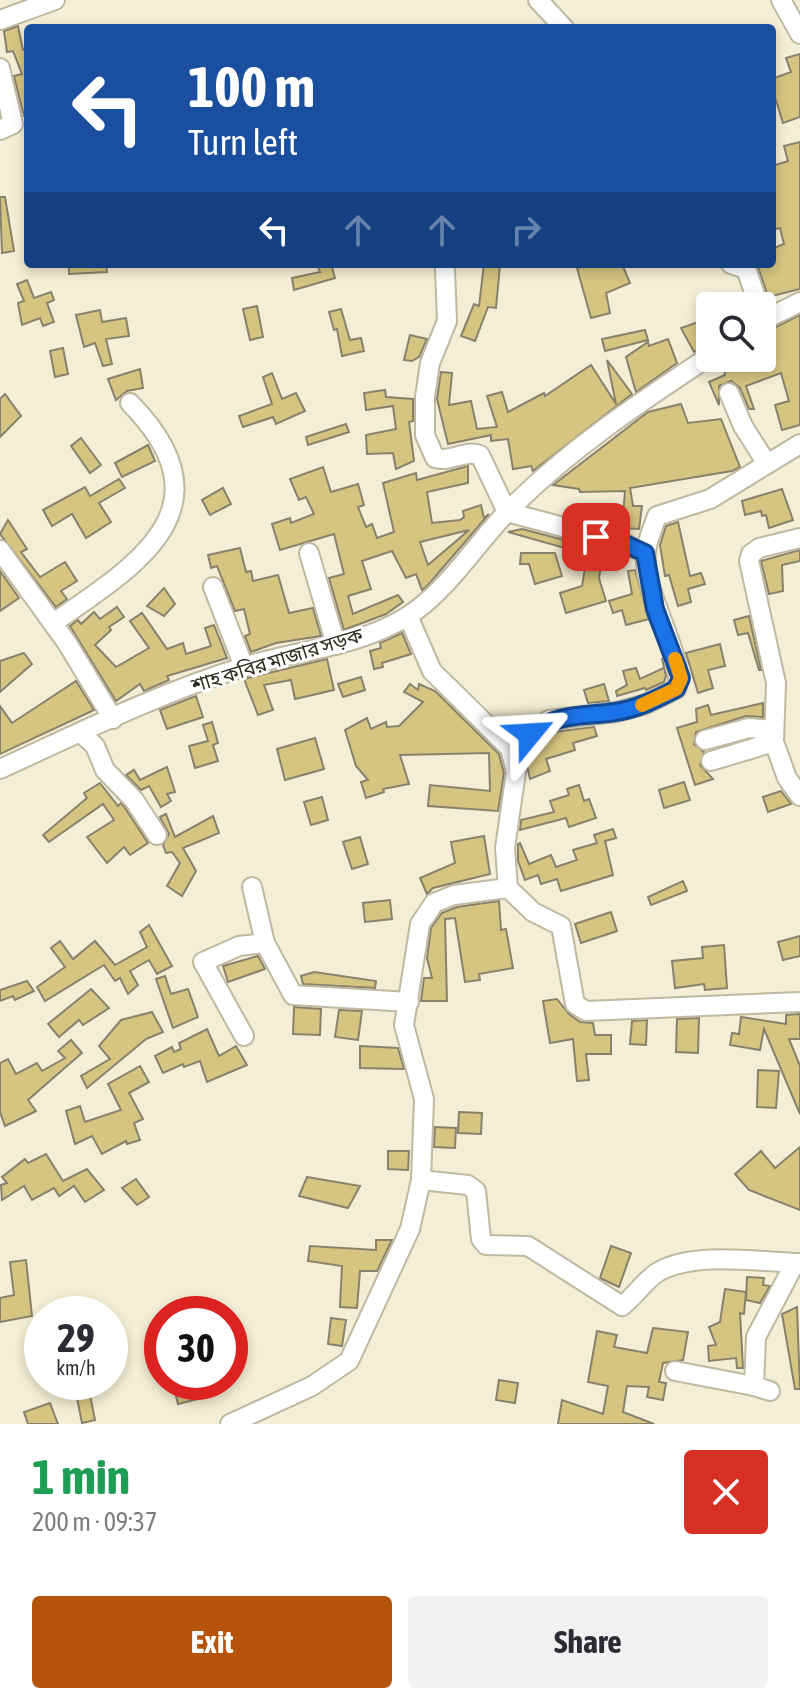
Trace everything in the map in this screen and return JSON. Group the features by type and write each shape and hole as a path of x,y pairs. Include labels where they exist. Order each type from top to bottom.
{"street":[{"path":"0,20 55,0"},
{"path":"538,0 560,24"},
{"path":"781,0 800,34"},
{"path":"0,68 13,124 0,130"},
{"path":"743,268 754,292"},
{"path":"445,269 447,321 430,363 425,397 425,435 435,458 454,458 474,452 480,455 507,512 623,543 645,553"},
{"path":"776,311 800,302"},
{"name":"শাহ কবির মাজার সড়ক","path":"0,769 168,693 244,667 336,645 408,616 475,553 507,512 641,402 696,365"},
{"path":"729,393 743,426 767,464"},
{"path":"53,623 129,571 153,543 175,506 171,467 157,431 130,403"},
{"path":"510,748 549,720 616,712 646,704 676,689 680,673 655,609 645,553 657,516 710,499 800,446"},
{"path":"800,538 759,548 751,554 749,561 776,683 774,736 787,778 800,796"},
{"path":"0,550 53,623 113,719"},
{"path":"309,553 336,645"},
{"path":"213,587 244,667"},
{"path":"408,616 432,671 510,748 516,772 505,848 508,888 533,912 561,926 575,1004 586,1011 800,1002"},
{"path":"705,740 749,728 774,736"},
{"path":"81,733 95,746 105,770 134,800 157,835"},
{"path":"711,761 774,736"},
{"path":"252,887 265,943 293,995 409,1002"},
{"path":"230,1424 312,1386 349,1361 410,1229 421,1180 424,1099 404,1025 420,924 434,903 476,889 508,888"},
{"path":"244,1036 203,962 239,946 265,943"},
{"path":"421,1180 468,1185 476,1191 481,1239 486,1245 528,1246 622,1306 656,1273 677,1265 712,1261 798,1263 756,1337 762,1389 675,1371"}],"building":[{"path":"18,26 24,50 24,116 14,76 22,74 13,51 7,52 4,31"},
{"path":"800,54 800,117 783,123 776,100 776,78 791,72 786,58"},
{"path":"800,142 800,289 776,295 776,292 767,292 758,268 776,268 776,247 784,244 780,228 776,229 776,165 788,161 784,146"},
{"path":"0,197 5,197 14,251 2,253"},
{"path":"69,268 106,268 107,272 69,274"},
{"path":"318,268 332,268 335,278 294,290 292,278 320,272"},
{"path":"484,268 500,268 496,308 488,307 475,341 461,336 474,304 479,306"},
{"path":"577,268 624,268 630,283 606,293 610,313 591,318"},
{"path":"27,280 34,298 51,292 54,300 47,303 54,322 43,326 40,318 22,325 18,303 24,301 17,284"},
{"path":"257,306 263,337 250,340 243,309"},
{"path":"341,309 350,340 361,338 364,351 342,356 337,329 334,330 329,312"},
{"path":"100,310 102,322 126,318 129,336 106,339 112,364 103,366 95,343 84,347 76,315"},
{"path":"800,315 800,425 782,430 775,405 789,401 781,373 746,386 754,409 749,409 740,388 731,381 719,386 719,405 709,382 725,375 724,372 776,372 776,327"},
{"path":"696,323 696,351 694,352 681,328"},
{"path":"645,330 648,340 605,351 602,339"},
{"path":"410,335 427,339 419,357 412,361 404,360"},
{"path":"668,339 677,363 636,392 626,357 648,342 649,346"},
{"path":"63,348 68,374 55,377 50,351"},
{"path":"607,360 632,394 533,471 531,466 513,469 508,439 491,441 491,435 448,444 437,399 441,372 452,373 449,405 471,401 477,429 497,427 487,396 502,392 508,412 544,393 545,396 591,365 616,404"},
{"path":"140,369 143,388 127,391 116,400 108,379"},
{"path":"272,373 282,399 296,393 305,411 276,424 273,417 243,427 239,416 272,404 263,377"},
{"path":"385,390 386,397 413,399 413,421 409,422 414,461 396,469 393,453 367,454 366,435 396,429 393,406 366,410 364,393"},
{"path":"5,394 21,416 0,437 0,399"},
{"path":"681,404 688,423 721,419 740,467 732,471 630,488 633,506 642,506 639,529 622,528 625,491 580,492 579,489 553,485 648,412"},
{"path":"346,424 349,432 308,445 306,437"},
{"path":"81,438 101,465 90,473 71,446"},
{"path":"148,445 155,461 122,477 115,463"},
{"path":"468,466 468,483 427,492 432,523 460,520 464,517 463,511 481,505 484,518 489,514 422,590 416,574 406,578 392,551 362,561 371,589 348,596 353,614 398,595 403,602 386,614 344,630 329,578 344,574 334,534 280,550 272,524 290,518 291,523 314,514 306,497 299,500 290,479 323,467 331,492 358,484 364,505 358,507 366,527 372,524 377,538 394,532 383,483 416,473 417,480","holes":["469,530 428,565 420,542"]},
{"path":"119,479 125,488 99,503 111,522 86,538 72,514 52,526 43,510 85,487 90,496"},
{"path":"223,488 231,504 210,515 202,500"},
{"path":"782,489 793,520 769,528 766,515 762,516 761,511 745,515 742,501"},
{"path":"8,520 27,549 21,552 40,577 65,562 77,581 61,591 67,599 56,607 0,534"},
{"path":"678,522 690,576 701,573 705,584 688,589 691,602 678,606 669,575 665,576 660,545 666,526"},
{"path":"522,529 568,541 568,549 508,532"},
{"path":"240,548 246,572 251,571 253,581 278,575 289,613 313,608 321,636 276,643 251,652 245,636 250,634 244,609 235,611 217,566 211,568 208,555"},
{"path":"800,550 800,561 782,565 783,591 769,594 761,561"},
{"path":"588,551 603,553 599,578 606,601 566,613 560,593 582,586"},
{"path":"521,553 555,553 562,576 535,584 529,564 520,564"},
{"path":"635,570 649,619 626,625 622,610 613,613 609,601 632,594 628,571"},
{"path":"0,571 19,598 0,611"},
{"path":"164,588 175,604 164,616 147,606"},
{"path":"117,607 124,617 109,627 111,630 95,645 116,667 149,648 130,621 142,613 167,649 183,643 186,654 211,646 205,628 214,625 227,658 167,676 169,680 144,691 140,684 116,701 70,626 78,620 81,624 94,612 100,619"},
{"path":"749,616 761,670 748,633 738,635 734,620"},
{"path":"402,633 411,654 382,663 383,667 374,669 370,651 381,648 380,643"},
{"path":"720,644 725,666 708,670 713,688 698,693 686,653"},
{"path":"24,653 32,664 0,692 0,661"},
{"path":"662,658 666,676 664,682 646,690 617,696 616,691 627,685 623,671 636,668 640,679 664,668"},
{"path":"327,659 334,690 295,699 291,680 264,685 273,710 258,715 244,679"},
{"path":"361,677 365,690 343,697 338,684"},
{"path":"76,681 94,710 0,754 0,706 12,723"},
{"path":"410,684 418,690 419,684 435,691 499,754 504,773 498,811 428,806 430,785 490,791 489,753 400,755 409,784 383,789 384,792 366,798 361,782 368,780 356,766 345,730 367,718 371,729 386,722 387,727 399,726 423,702 404,692"},
{"path":"604,684 609,701 588,703 584,690"},
{"path":"196,696 203,717 167,729 160,710"},
{"path":"763,703 763,717 746,716 696,732 694,744 704,752 700,765 713,779 695,785 677,728 697,722 696,709 708,705 711,715"},
{"path":"212,722 218,743 213,745 218,761 195,768 189,746 208,741 203,725"},
{"path":"594,727 597,736 573,743 575,750 546,759 550,771 530,779 524,753 553,732"},
{"path":"315,738 324,769 285,780 277,749"},
{"path":"167,767 175,792 167,794 171,801 161,807 149,786 141,790 126,775 134,770 140,780"},
{"path":"684,782 690,800 664,808 659,790"},
{"path":"100,783 118,806 121,803 125,808 148,843 130,855 124,847 107,863 87,837 114,820 103,804 49,842 43,835 87,798 84,793"},
{"path":"579,785 584,801 589,799 596,818 569,827 566,818 520,830 521,820 554,812 550,801 569,795 567,789"},
{"path":"781,791 791,804 768,812 763,797"},
{"path":"322,797 328,820 311,825 304,802"},
{"path":"166,814 175,837 213,816 219,833 183,848 196,871 182,896 167,886 180,863 172,852 166,853 163,845 169,834 160,817"},
{"path":"613,829 616,838 605,841 613,875 561,891 557,879 541,884 538,875 525,880 518,861 518,844 529,864 551,855 556,867 577,860 573,850 597,843 594,835"},
{"path":"484,836 490,874 433,888 427,894 420,878 455,863 451,842"},
{"path":"360,837 368,864 352,869 343,842"},
{"path":"683,881 687,891 651,905 648,897"},
{"path":"390,900 392,919 365,922 363,903"},
{"path":"499,901 501,930 506,929 513,968 479,974 480,980 465,982 455,918 445,919 447,1001 421,1001 424,978 432,978 427,958 431,928 442,913 457,907"},
{"path":"611,912 617,931 581,943 575,924"},
{"path":"149,925 172,966 157,974 149,960 130,971 138,985 128,994 120,978 115,981 104,965 45,1001 37,987 65,967 51,948 60,941 73,959 95,941 115,965 147,947 140,932"},
{"path":"800,936 800,956 783,960 778,942"},
{"path":"724,945 727,988 705,990 704,984 675,988 672,961 703,958 702,947"},
{"path":"258,956 265,969 228,982 223,966"},
{"path":"314,972 376,981 375,988 303,984 301,976"},
{"path":"165,976 171,994 188,989 198,1017 173,1028 156,979"},
{"path":"27,981 34,991 15,1000 13,996 0,1001 0,990"},
{"path":"91,989 109,1008 83,1025 79,1020 59,1037 48,1024"},
{"path":"557,999 580,1022 593,1023 595,1035 611,1035 611,1054 586,1054 589,1080 577,1081 573,1039 550,1043 543,1001"},
{"path":"294,1007 321,1009 320,1035 293,1034"},
{"path":"339,1010 362,1011 358,1040 335,1037"},
{"path":"152,1012 163,1032 146,1039 87,1088 81,1076 110,1059 99,1046 121,1020"},
{"path":"800,1014 800,1039 789,1039 800,1066 800,1114 764,1029 760,1050 730,1045 732,1033 739,1034 741,1017 786,1024 786,1015"},
{"path":"699,1018 698,1053 676,1052 677,1019"},
{"path":"647,1020 646,1045 630,1044 632,1021"},
{"path":"207,1029 219,1056 236,1046 247,1065 207,1082 200,1061 163,1073 155,1056 172,1047 174,1052 181,1049 179,1043"},
{"path":"71,1040 82,1053 28,1100 36,1111 5,1126 0,1112 0,1063 8,1059 16,1074 37,1063 42,1071 65,1058 58,1051"},
{"path":"360,1046 398,1048 404,1069 360,1068"},
{"path":"140,1066 149,1082 129,1093 143,1119 134,1123 140,1140 127,1144 126,1141 102,1154 92,1136 75,1144 66,1111 80,1106 85,1122 121,1110 108,1084"},
{"path":"758,1070 779,1071 776,1108 757,1107"},
{"path":"459,1112 482,1113 481,1134 458,1133"},
{"path":"435,1127 456,1128 455,1148 434,1147"},
{"path":"800,1147 800,1210 749,1190 735,1174 761,1151 775,1168"},
{"path":"388,1151 409,1151 408,1170 388,1169"},
{"path":"46,1154 63,1181 87,1169 104,1190 85,1202 74,1186 59,1196 54,1188 32,1200 24,1186 2,1200 1,1185 7,1183 2,1177 25,1159 28,1163"},
{"path":"307,1177 360,1186 348,1208 299,1196"},
{"path":"136,1179 149,1197 137,1205 122,1188"},
{"path":"376,1240 392,1240 377,1271 360,1271 357,1308 340,1307 342,1266 308,1261 310,1246 376,1250"},
{"path":"611,1246 631,1253 619,1287 600,1278"},
{"path":"26,1260 30,1296 24,1296 24,1318 0,1322 0,1298 14,1295 10,1262"},
{"path":"747,1277 764,1278 763,1285 770,1286 760,1303 746,1300"},
{"path":"725,1289 746,1292 744,1314 740,1313 743,1368 737,1368 736,1358 709,1361 708,1346 716,1345 709,1327 720,1322"},
{"path":"797,1307 800,1389 795,1389 782,1314"},
{"path":"331,1318 346,1320 342,1346 328,1344"},
{"path":"653,1328 688,1332 683,1360 663,1363 659,1382 666,1383 663,1400 647,1397 649,1387 627,1386 623,1412 654,1424 558,1424 562,1400 603,1414 608,1386 588,1382 597,1331 617,1335 614,1347 647,1353"},
{"path":"499,1380 518,1383 515,1403 496,1400"},
{"path":"77,1400 91,1400 95,1420 82,1423"},
{"path":"50,1403 58,1424 28,1424 24,1412"}],"slow traffic":[{"path":"642,705 676,689 681,678 675,659"}],"route":[{"path":"530,734 549,720 568,715 616,712 646,704 676,689 681,678 655,609 645,553 623,543 596,537"}]}
